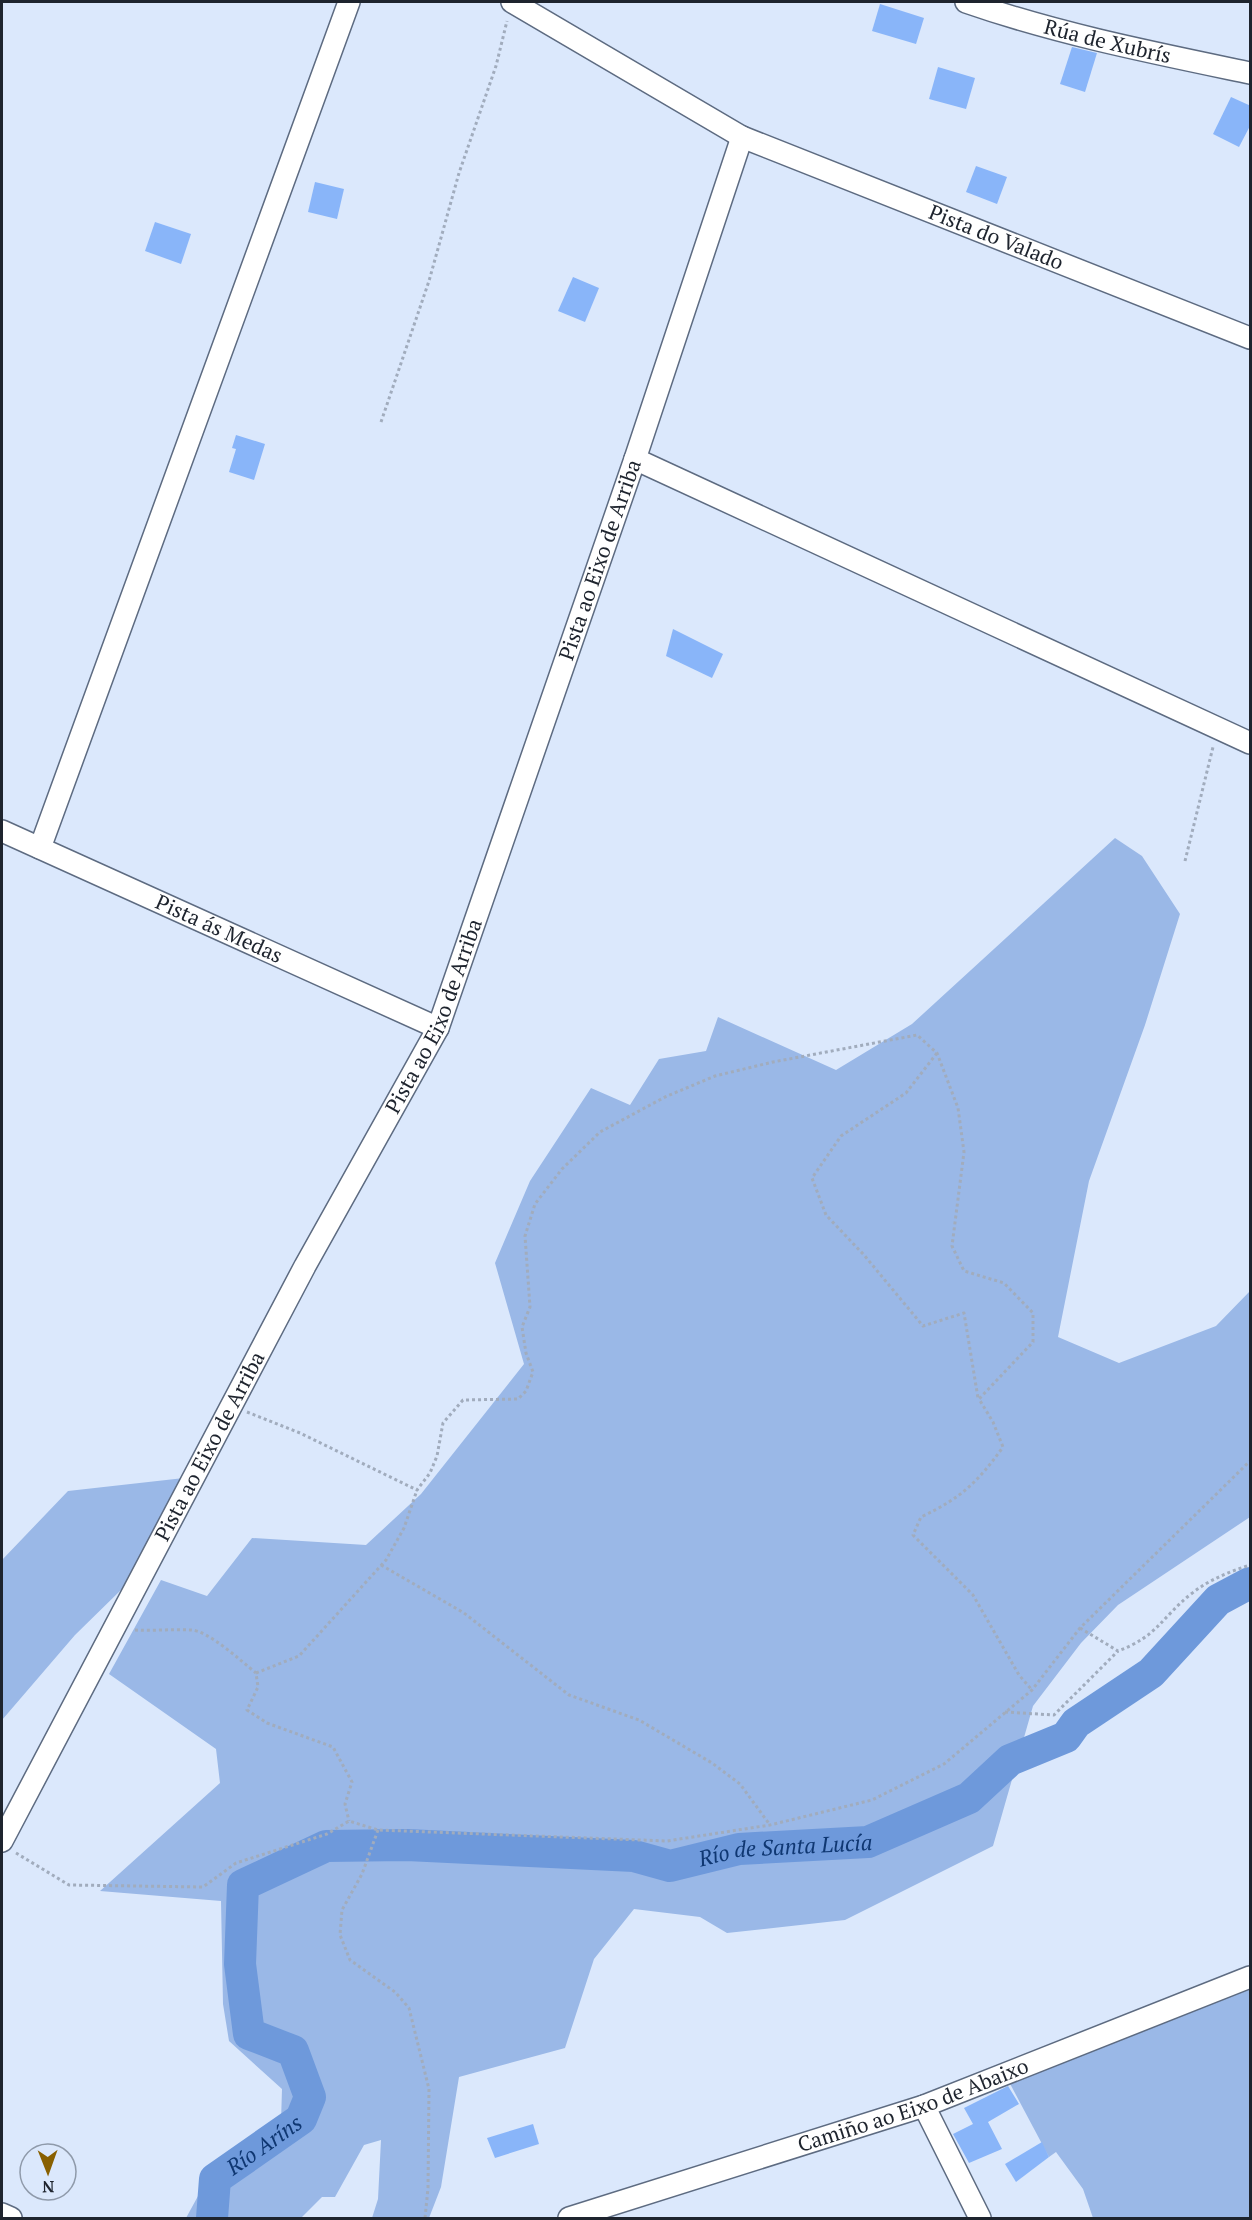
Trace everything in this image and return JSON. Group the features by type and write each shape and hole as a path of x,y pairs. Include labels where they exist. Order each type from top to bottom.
{"street":[{"path":"40,848 349,2"},
{"name":"Pista do Valado","path":"512,2 742,137 1251,338"},
{"name":"Rúa de Xubrís","path":"966,2 1110,44 1251,73"},
{"name":"Pista ao Eixo de Arriba","path":"6,1846 115,1630 305,1266 438,1028 635,459 742,137"},
{"path":"635,459 1251,743"},
{"name":"Pista ás Medas","path":"2,831 438,1028"},
{"name":"Camiño ao Eixo de Abaixo","path":"569,2218 924,2106 1251,1977"},
{"path":"924,2106 980,2218"},
{"path":"2,2214 11,2218"}],"path":[{"path":"381,422 429,281 459,173 495,66 512,2"},
{"path":"1185,861 1219,728"},
{"path":"256,1673 299,1656 381,1565 404,1528 417,1490 430,1473 437,1456 443,1423 463,1400 518,1399 526,1391 533,1372 522,1327 530,1306 525,1236 536,1204 562,1169 600,1132 665,1097 715,1076 773,1062 917,1035 937,1053 958,1108 964,1152 952,1246 964,1270 1004,1283 1033,1313 1033,1342 979,1399"},
{"path":"937,1053 906,1093 841,1136 812,1178 826,1215 872,1263 924,1326 964,1313 979,1399 993,1422 1003,1447 980,1480 944,1506 921,1517 913,1535 974,1595 1019,1675 1032,1690"},
{"path":"232,1405 300,1433 417,1490"},
{"path":"6,1846 69,1886 203,1887 236,1863 327,1834 349,1821 378,1830 667,1841 770,1825 872,1800 944,1764 1032,1690 1080,1628 1251,1461"},
{"path":"1005,1712 1054,1715 1118,1651 1140,1642 1190,1594 1221,1574 1251,1564"},
{"path":"381,1565 464,1613 569,1695 639,1720 712,1763 740,1784 770,1825"},
{"path":"1080,1628 1118,1651"},
{"path":"115,1630 169,1632 193,1630 215,1641 256,1673 258,1687 247,1710 267,1723 333,1747 352,1782 345,1804 349,1821"},
{"path":"378,1830 362,1874 342,1910 340,1935 350,1960 395,1992 409,2007 429,2089 428,2188 425,2218"}],"shaded area":[{"path":"1115,838 1142,856 1180,914 1145,1025 1089,1181 1058,1337 1119,1363 1216,1326 1250,1291 1250,1517 1118,1605 1081,1643 1033,1706 993,1846 845,1920 727,1933 700,1917 634,1909 594,1959 565,2048 459,2077 441,2187 429,2218 372,2218 378,2199 381,2140 364,2145 335,2197 322,2197 301,2218 186,2218 209,2176 281,2122 282,2089 229,2041 223,2004 221,1901 100,1891 220,1783 216,1749 109,1674 161,1580 207,1596 252,1538 366,1545 421,1494 524,1364 495,1263 530,1181 591,1088 630,1105 659,1059 706,1051 718,1017 836,1070 912,1024"},
{"path":"184,1478 123,1588 75,1635 2,1720 2,1560 68,1491"},
{"path":"1250,1986 1250,2218 1093,2218 1083,2189 1056,2152 1049,2157 1007,2078"}],"building":[{"path":"880,4 924,18 916,44 872,31"},
{"path":"1072,47 1097,53 1085,92 1060,84"},
{"path":"938,67 975,78 966,109 929,99"},
{"path":"1231,97 1251,106 1251,124 1239,147 1213,134"},
{"path":"976,166 1007,177 997,204 966,192"},
{"path":"315,182 344,189 337,219 308,212"},
{"path":"155,222 191,234 181,264 145,251"},
{"path":"573,277 599,288 585,322 558,311"},
{"path":"236,435 265,444 254,480 229,472 236,449 232,448"},
{"path":"673,629 723,654 712,678 666,656"},
{"path":"1008,2086 1019,2104 988,2122 1002,2149 969,2163 953,2134 973,2124 964,2108"},
{"path":"533,2124 539,2144 495,2158 487,2138"},
{"path":"1042,2142 1049,2157 1016,2182 1005,2164"}],"waterway":[{"name":"Río de Santa Lucía","path":"212,2218 215,2179 301,2119 310,2097 293,2051 249,2034 240,1964 243,1885 326,1846 407,1845 634,1856 670,1866 739,1849 868,1842 969,1798 1010,1760 1066,1737 1076,1723 1151,1673 1218,1600 1250,1583"}],"water label":[{"name":"Río Aríns","path":"262,2143"}]}
